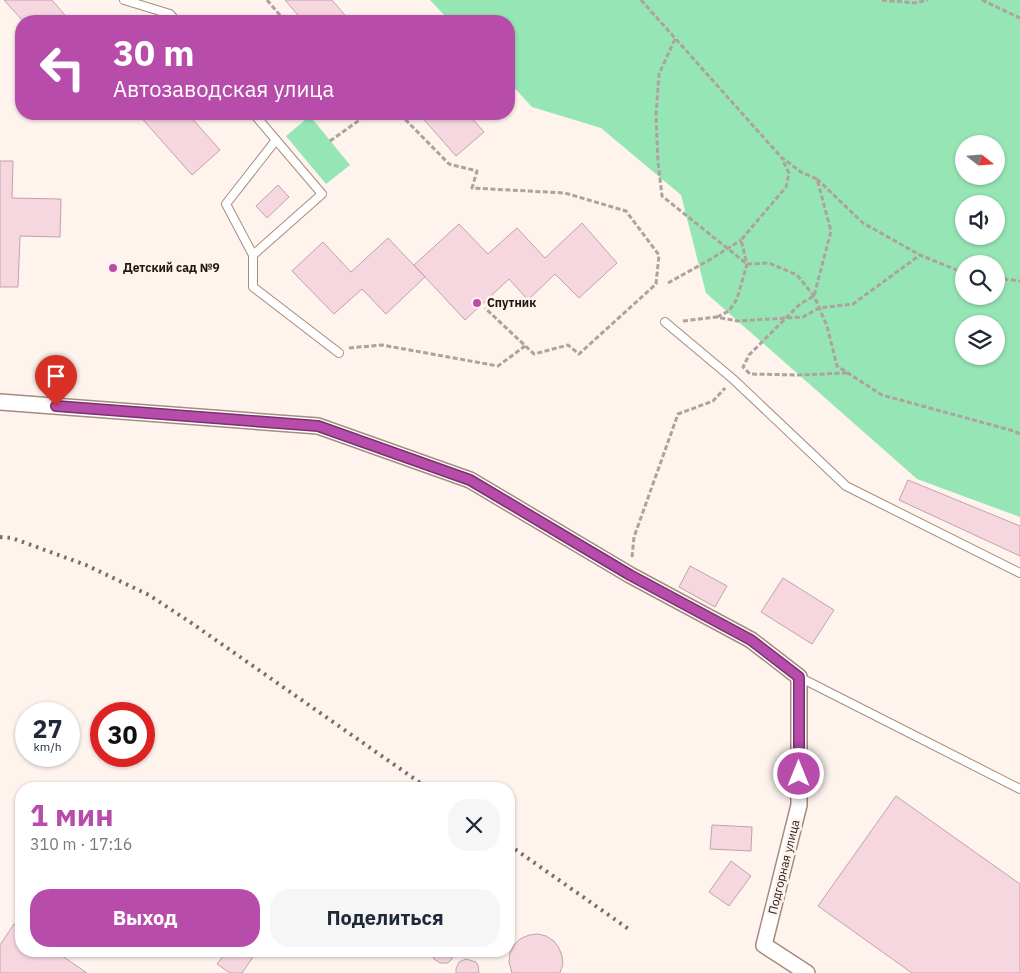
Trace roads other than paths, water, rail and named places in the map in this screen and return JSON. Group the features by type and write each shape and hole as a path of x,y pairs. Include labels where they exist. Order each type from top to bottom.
{"street":[{"path":"0,402 318,426 470,480 630,575 751,640 799,677"},
{"name":"Подгорная улица","path":"799,677 799,805 764,946 807,973"}],"lane":[{"path":"124,0 171,15"},
{"path":"253,255 322,194 259,120"},
{"path":"276,140 226,204 253,255 253,286 339,352"},
{"path":"665,322 733,379 846,486 1020,572"},
{"path":"799,677 1020,789"}],"railway":[{"path":"0,537 12,538 86,565 149,595 419,782"},
{"path":"515,849 630,930"}],"place":[{"name":"Детский сад №9","path":"113,268"},
{"name":"Спутник","path":"477,303"}]}
